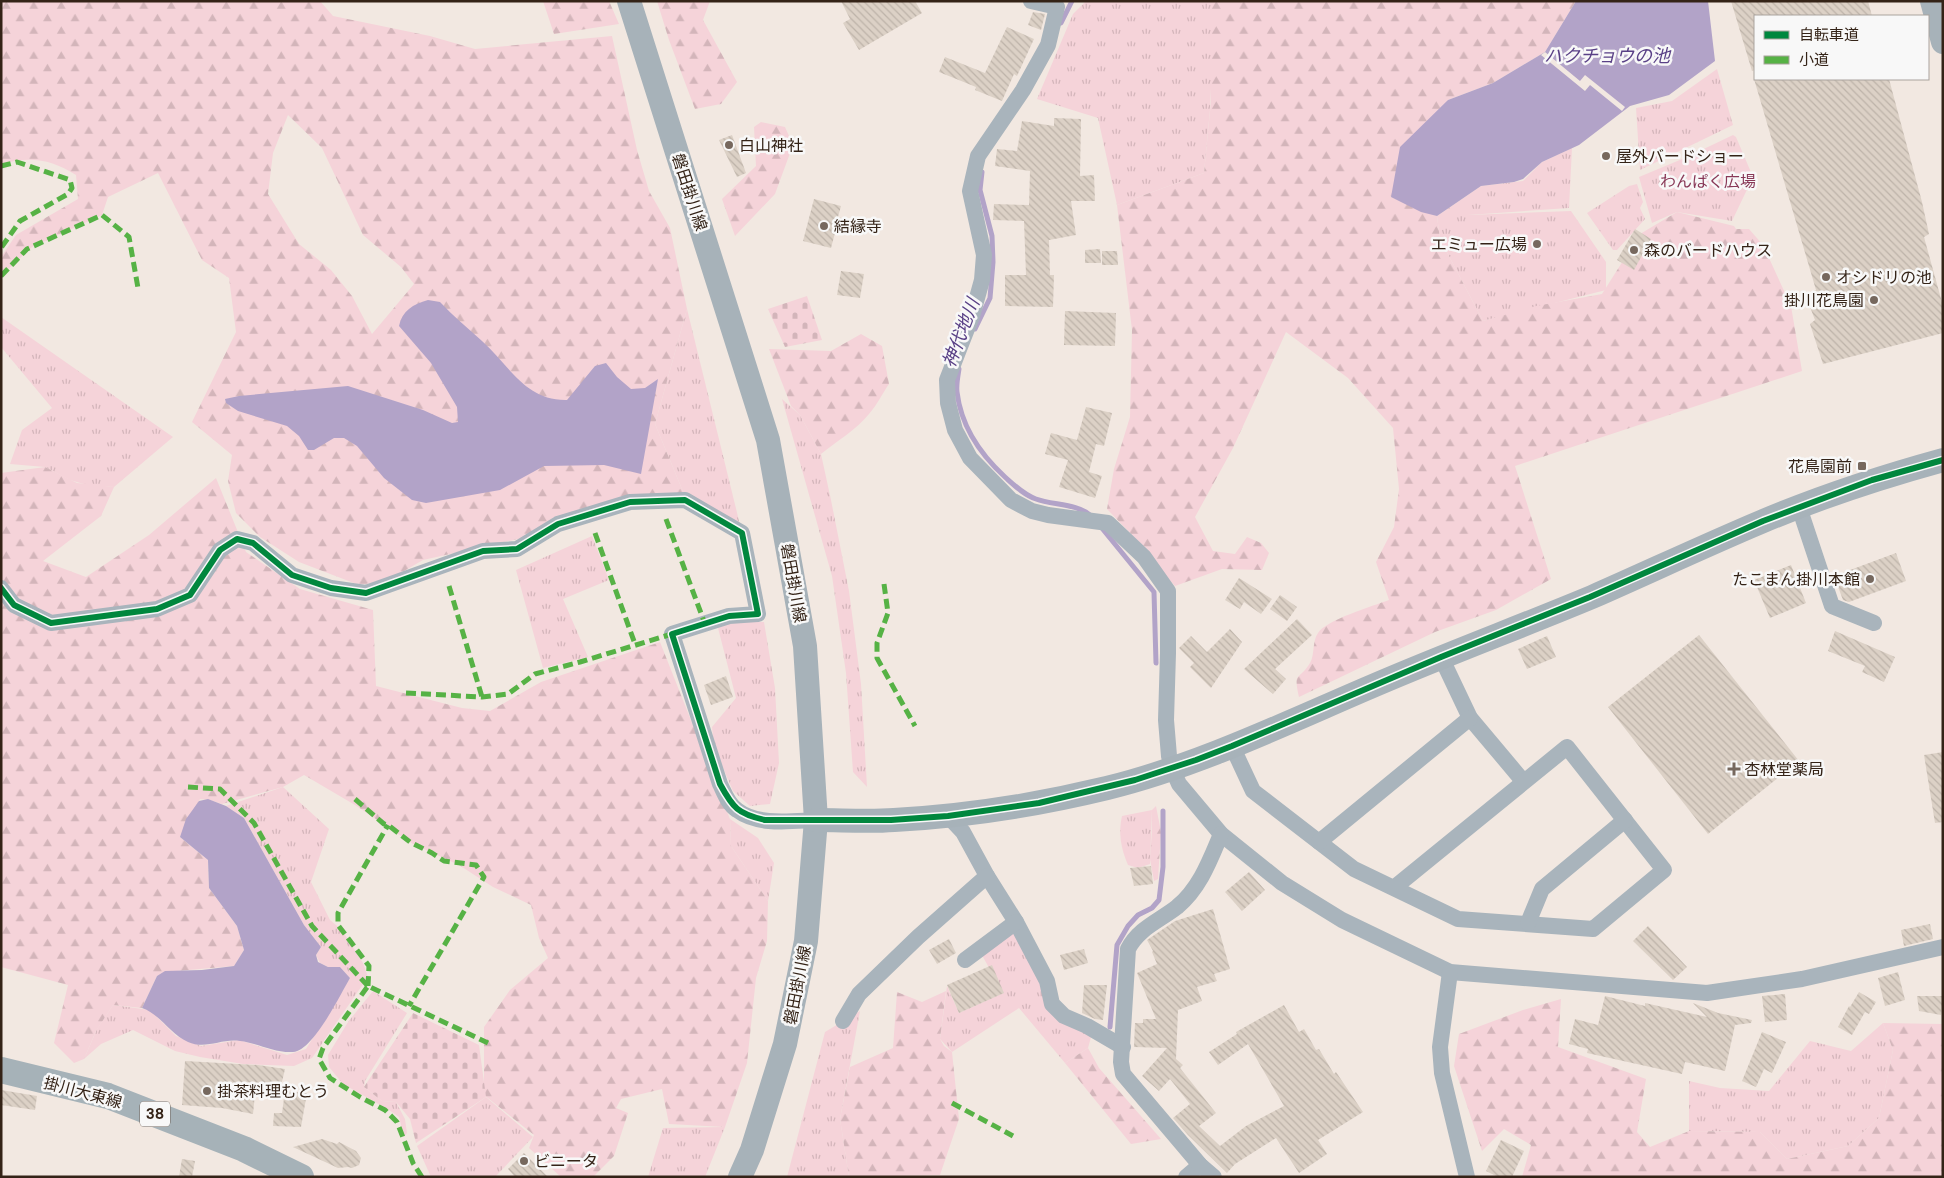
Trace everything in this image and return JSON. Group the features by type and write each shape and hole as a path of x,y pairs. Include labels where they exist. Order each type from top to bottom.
{"main road":[{"name":"掛川大東線","path":"1,1070 108,1096 244,1149 301,1177"}],"street":[{"name":"磐田掛川線","path":"629,1 768,440 805,646 816,820 806,941 785,1044 752,1150 740,1177"},
{"path":"1031,1 1057,7 1048,45 1022,90 978,156 970,191 984,255 982,280 972,316 947,380 948,403 955,430 970,458 1011,500 1032,511 1052,516 1108,523 1144,557 1168,590 1166,720 1169,756 1172,768 1180,784 1221,834 1282,883 1342,920 1450,972 1707,993 1802,979 1943,947"},
{"path":"1932,1 1943,42"},
{"path":"1,588 14,605 51,623 157,609 190,595 220,550 237,538 252,544 292,575 331,588 366,593 482,551 517,549 558,524 630,502 686,500 742,533 758,614 729,616 672,634 720,784 730,803 736,810 745,814 771,820 891,820 948,816 1039,803 1108,788 1172,768 1232,746 1441,657 1590,597 1763,521 1872,480 1943,460"},
{"path":"1799,507 1832,606 1874,624"},
{"path":"1441,657 1470,718 1523,781"},
{"path":"1319,842 1470,718"},
{"path":"1232,746 1253,791 1354,869 1458,918 1592,929 1664,870 1566,747 1394,887"},
{"path":"948,816 963,832 987,876 1016,922 1047,981 1052,1004 1064,1016 1087,1026 1123,1047"},
{"path":"1528,923 1542,888 1625,820"},
{"path":"1214,1177 1200,1164 1123,1074 1121,1062 1124,980 1128,949 1133,939 1142,930 1178,906 1203,875 1221,834"},
{"path":"843,1021 859,994 918,937 987,876"},
{"path":"965,960 1016,922"},
{"path":"1450,972 1440,1047 1442,1072 1467,1177"},
{"path":"1186,1177 1200,1164"}],"green space":[{"path":"1,1 320,1 333,16 430,36 475,49 612,36 637,150 649,191 670,228 687,309 655,424 684,494 518,539 423,560 387,581 359,585 299,562 260,537 236,513 228,481 232,455 192,422 236,332 229,278 202,260 158,173 108,197 102,215 32,247 1,276 1,257 16,235 78,199 76,175 58,165 40,160 21,160 1,164","holes":["288,115 322,148 363,235 401,267 414,284 372,334 352,296 331,270 299,244 268,194 273,153"]},
{"path":"543,1 609,1 619,24 554,34"},
{"path":"657,1 710,1 703,20 737,82 721,104 695,109 669,40"},
{"path":"1086,1 1211,1 1212,67 1204,173 1117,205 1098,118 1037,99 1073,14"},
{"path":"1211,1 1576,1 1545,52 1493,83 1448,100 1391,197 1437,216 1440,239 1483,321 1536,306 1602,294 1640,234 1677,212 1734,226 1736,229 1749,229 1763,245 1791,306 1802,371 1515,466 1551,579 1496,610 1435,632 1299,697 1297,680 1312,660 1318,633 1330,623 1340,618 1389,600 1376,562 1394,527 1399,489 1393,428 1348,378 1286,332 1233,448 1195,517 1213,551 1235,554 1247,537 1261,543 1269,553 1262,570 1222,569 1175,586 1154,558 1107,509 1114,469 1130,417 1132,330 1117,205 1204,173 1211,101"},
{"path":"1717,69 1733,125 1640,170 1636,108 1672,101"},
{"path":"761,122 785,127 793,145 775,194 735,236 722,199 756,166 754,127"},
{"name":"わんぱく広場","path":"1733,135 1736,137 1753,177 1732,221 1677,212 1652,223 1639,177"},
{"path":"1572,148 1569,208 1468,215 1571,211 1606,262 1606,290 1483,321 1440,239 1437,216 1481,186 1523,181 1542,162"},
{"path":"1637,184 1643,202 1640,208 1645,219 1617,250 1613,250 1587,213 1629,186"},
{"path":"807,296 822,340 785,347 768,309"},
{"path":"687,309 742,533 684,494 655,424"},
{"path":"1,317 173,437 114,487 87,485 70,480 45,467 10,464 22,430 52,408 1,347"},
{"path":"861,334 882,346 889,384 875,407 864,420 821,454 800,415 791,406 769,349 831,351"},
{"path":"782,399 800,415 821,454 849,591 861,684 867,787 853,772 846,673 832,576"},
{"path":"45,467 77,483 114,487 101,516 43,561 86,577 149,535 216,478 246,552 300,589 373,610 376,686 462,708 490,711 541,682 660,642 730,819 731,846 768,901 767,941 756,978 747,1063 725,1127 669,1124 662,1089 621,1099 616,1108 628,1113 614,1156 593,1177 561,1177 529,1148 534,1135 484,1095 484,1027 510,990 548,958 539,938 531,905 493,887 459,865 413,844 355,805 304,775 283,787 222,804 200,799 180,837 208,860 209,888 237,926 244,950 234,966 177,971 157,976 142,1008 113,1005 96,1031 84,1059 74,1063 54,1043 68,985 1,967 1,473"},
{"path":"592,536 609,580 563,599 588,657 543,668 516,570"},
{"path":"730,622 764,622 775,688 779,763 770,804 750,806 733,791 714,747 712,727 736,698 718,628"},
{"path":"283,787 329,829 311,882 330,920 342,930 363,963 368,977 312,1058 294,1066 243,1064 175,1051 133,1030 101,1044 84,1059 97,1029 113,1005 150,1010 176,1036 201,1046 239,1040 287,1055 306,1049 350,978 340,967 328,967 320,963 316,955 321,947 304,925 244,818 226,806"},
{"path":"1156,806 1161,832 1158,879 1154,881 1150,859 1152,810"},
{"path":"1152,810 1150,864 1138,868 1128,865 1121,841 1122,816"},
{"path":"730,819 758,838 774,863 768,901 731,846"},
{"path":"1016,922 1060,1012 1093,1030 1088,1048 1065,1063 1019,1008 952,1052 940,1039 947,986 959,1013 1003,993 983,957 971,955"},
{"path":"373,991 407,1013 365,1081 364,1087 382,1101 396,1102 405,1119 407,1133 404,1137 399,1117 343,1084 329,1067 328,1055 348,1022"},
{"path":"946,991 940,1039 944,1046 952,1052 959,1119 940,1175 849,1177 840,1119 850,1067 893,1048 897,992 922,1002"},
{"path":"1561,999 1558,1047 1646,1079 1637,1132 1650,1147 1689,1131 1760,1132 1787,1159 1848,1146 1879,1118 1893,1050 1883,1023 1943,1024 1943,1177 1522,1177 1531,1145 1504,1129 1482,1151 1454,1066 1459,1034 1523,1010"},
{"path":"860,1011 840,1119 849,1177 787,1177 825,1032"},
{"path":"413,1013 479,1045 486,1097 416,1143 410,1119 396,1102 382,1101 364,1087"},
{"path":"1883,1023 1893,1050 1879,1118 1848,1146 1787,1159 1760,1132 1689,1131 1689,1081 1720,1088 1769,1091 1810,1041 1851,1051"},
{"path":"1088,1048 1099,1068 1161,1139 1131,1144 1065,1063"},
{"path":"486,1097 533,1137 495,1177 431,1177 417,1146"},
{"path":"725,1127 705,1177 648,1177 663,1128"}],"water":[{"name":"ハクチョウの池","path":"1576,1 1708,1 1715,61 1669,95 1630,106 1579,145 1542,162 1523,179 1481,186 1437,216 1421,212 1391,197 1400,147 1448,100 1493,83 1545,52"},
{"path":"428,300 440,302 482,341 519,380 540,395 552,399 567,400 595,366 606,363 617,377 631,389 645,388 658,379 641,474 604,465 544,466 500,490 426,503 412,500 384,478 357,446 344,438 334,438 314,450 308,450 299,436 287,426 238,411 226,403 225,399 239,396 348,386 423,410 452,423 458,422 457,407 431,363 399,326 400,321 409,309"},
{"path":"208,799 226,806 244,818 304,925 321,947 316,955 318,962 328,967 340,967 350,978 317,1033 301,1049 293,1052 279,1051 240,1041 201,1045 188,1042 154,1015 142,1008 157,976 165,971 202,970 234,966 244,950 237,926 209,888 208,860 180,837 186,819 199,801"}],"pier":[{"path":"1545,52 1580,81 1585,75 1625,107 1622,111 1590,85 1585,91 1541,55"}],"building":[{"path":"841,1 915,1 922,13 859,50 843,23 850,19"},
{"path":"1731,1 1868,1 1872,15 1754,15 1754,70 1752,71"},
{"path":"1033,12 1045,14 1041,30 1028,25"},
{"path":"1007,27 1034,39 1017,76 1014,74 1002,101 975,90 976,87 939,72 945,57 985,73"},
{"path":"1754,80 1889,80 1929,234 1924,237 1943,306 1943,333 1823,364 1810,324 1815,320 1805,294 1816,290"},
{"path":"1054,118 1081,119 1080,176 1094,175 1095,201 1071,201 1076,235 1049,240 1050,275 1054,275 1053,307 1005,306 1005,275 1026,275 1024,221 993,220 994,204 1029,205 1030,171 995,166 997,149 1017,151 1022,121 1054,126"},
{"path":"732,135 746,173 737,177 719,140"},
{"name":"結縁寺","path":"814,199 841,206 838,217 844,219 840,235 835,233 831,248 803,241"},
{"name":"森のバードハウス","path":"1635,229 1651,239 1634,270 1617,260"},
{"path":"1100,249 1101,263 1085,263 1085,250"},
{"path":"1102,251 1117,251 1118,265 1102,265"},
{"path":"841,271 864,274 860,298 837,295"},
{"path":"1065,311 1116,313 1115,346 1064,345"},
{"path":"1086,407 1112,413 1104,446 1096,444 1089,472 1102,476 1095,498 1059,487 1068,460 1045,454 1051,433 1077,440"},
{"name":"たこまん掛川本館","path":"1896,553 1906,581 1849,602 1843,600 1834,576"},
{"path":"1791,565 1806,603 1770,618 1754,580"},
{"path":"1239,578 1272,599 1261,614 1244,602 1240,609 1225,600"},
{"path":"1280,595 1297,607 1287,621 1270,609"},
{"path":"1297,619 1312,635 1275,669 1286,679 1273,694 1244,669"},
{"path":"1230,629 1242,642 1211,688 1190,667 1194,663 1179,648 1191,636 1207,652"},
{"path":"1835,631 1895,657 1884,682 1862,672 1865,666 1828,651"},
{"path":"1699,635 1799,761 1708,834 1608,707"},
{"path":"1547,636 1556,657 1527,669 1518,649"},
{"path":"726,676 733,697 711,705 704,685"},
{"path":"1943,752 1943,822 1935,823 1924,755"},
{"path":"1151,866 1153,884 1134,886 1130,868"},
{"path":"1249,872 1265,890 1242,911 1225,892"},
{"path":"1213,909 1230,969 1214,974 1217,981 1197,987 1202,1001 1178,1010 1176,1059 1183,1065 1180,1068 1216,1113 1199,1126 1220,1146 1246,1126 1284,1106 1248,1044 1218,1065 1209,1052 1237,1034 1236,1032 1284,1005 1299,1032 1304,1029 1316,1050 1319,1049 1334,1074 1336,1072 1363,1112 1318,1140 1327,1154 1299,1173 1276,1138 1235,1164 1227,1173 1173,1118 1190,1104 1170,1079 1159,1091 1142,1076 1167,1048 1134,1047 1135,1023 1143,1023 1143,1019 1156,1019 1137,973 1157,964 1147,940 1175,921"},
{"path":"1930,924 1933,939 1904,946 1901,930"},
{"path":"1648,926 1687,967 1673,980 1633,941"},
{"path":"949,939 956,953 937,964 929,950"},
{"path":"1084,949 1088,963 1064,970 1060,955"},
{"path":"992,965 1004,993 959,1013 947,985"},
{"path":"1898,972 1905,1000 1885,1006 1878,978"},
{"path":"1084,985 1107,985 1103,1020 1095,1019 1082,1013"},
{"path":"1859,992 1876,1002 1869,1014 1865,1012 1852,1035 1838,1027"},
{"path":"1785,994 1787,1020 1765,1022 1762,996"},
{"path":"1605,996 1645,1006 1645,1003 1707,1017 1693,1003 1718,1013 1752,1020 1751,1023 1735,1025 1725,1071 1685,1062 1682,1074 1587,1053 1588,1049 1569,1044 1575,1019 1598,1025"},
{"path":"1917,996 1943,996 1941,1015 1919,1011"},
{"path":"1762,1032 1786,1042 1772,1073 1764,1069 1756,1087 1742,1081"},
{"path":"185,1061 258,1065 285,1069 281,1086 256,1084 253,1114 222,1108 182,1105"},
{"path":"1,1090 37,1096 35,1110 1,1105"},
{"path":"285,1091 307,1093 301,1127 273,1126 274,1113 282,1113"},
{"path":"322,1139 337,1144 339,1142 356,1151 361,1158 359,1165 352,1168 338,1168 293,1147"},
{"path":"1501,1140 1524,1151 1512,1177 1498,1177 1486,1171"},
{"name":"ビニータ","path":"524,1153 548,1177 515,1177 508,1169"},
{"path":"182,1159 195,1161 192,1177 179,1177"}],"waterway":[{"name":"神代地川","path":"1061,23 1072,1"},
{"name":"神代地川","path":"975,329 990,298 993,262 992,236 980,190 982,172"},
{"name":"神代地川","path":"959,369 957,381 959,404 967,428 980,449 996,468 1027,495 1042,501 1079,509 1090,515"},
{"name":"神代地川","path":"1101,527 1154,592 1156,663"},
{"name":"神代地川","path":"1110,1027 1117,945 1128,926 1138,915 1152,908 1159,900 1163,867 1163,811"}],"marked path":[{"path":"1,166 17,162 70,180 72,188 68,194 20,221 1,248"},
{"path":"1,276 27,249 102,215 129,237 138,288"},
{"path":"666,519 705,624"},
{"path":"595,533 635,644"},
{"path":"884,584 888,613 877,643 877,658 915,726"},
{"path":"449,586 482,697"},
{"path":"406,693 482,697 508,694 535,674 672,634"},
{"path":"188,787 220,789 254,823 312,926 368,986"},
{"path":"355,799 384,824 410,842 444,861 476,865 484,877 409,1006"},
{"path":"368,986 369,966 338,925 338,913 388,825"},
{"path":"422,1177 413,1163 397,1122 385,1110 330,1078 319,1059 323,1048 368,986 488,1043"},
{"path":"952,1103 1013,1136"}],"cycle path":[{"path":"1,588 14,605 51,623 157,609 190,595 220,550 237,539 253,543 292,575 331,588 366,593 483,551 517,549 558,524 630,502 685,500 742,533 758,614 729,616 672,634 720,784 729,799 742,812 765,820 891,820 948,816 1039,803 1135,780 1196,760 1441,657 1590,597 1763,521 1872,480 1943,460"}],"place":[{"name":"白山神社","path":"729,145"},
{"name":"屋外バードショー","path":"1606,156"},
{"name":"結縁寺","path":"824,226"},
{"name":"エミュー広場","path":"1537,244"},
{"name":"森のバードハウス","path":"1634,250"},
{"name":"オシドリの池","path":"1826,277"},
{"name":"掛川花鳥園","path":"1874,300"},
{"name":"花鳥園前","path":"1862,466"},
{"name":"たこまん掛川本館","path":"1870,579"},
{"name":"杏林堂薬局","path":"1734,769"},
{"name":"掛茶料理むとう","path":"207,1091"},
{"name":"ビニータ","path":"524,1161"}]}
